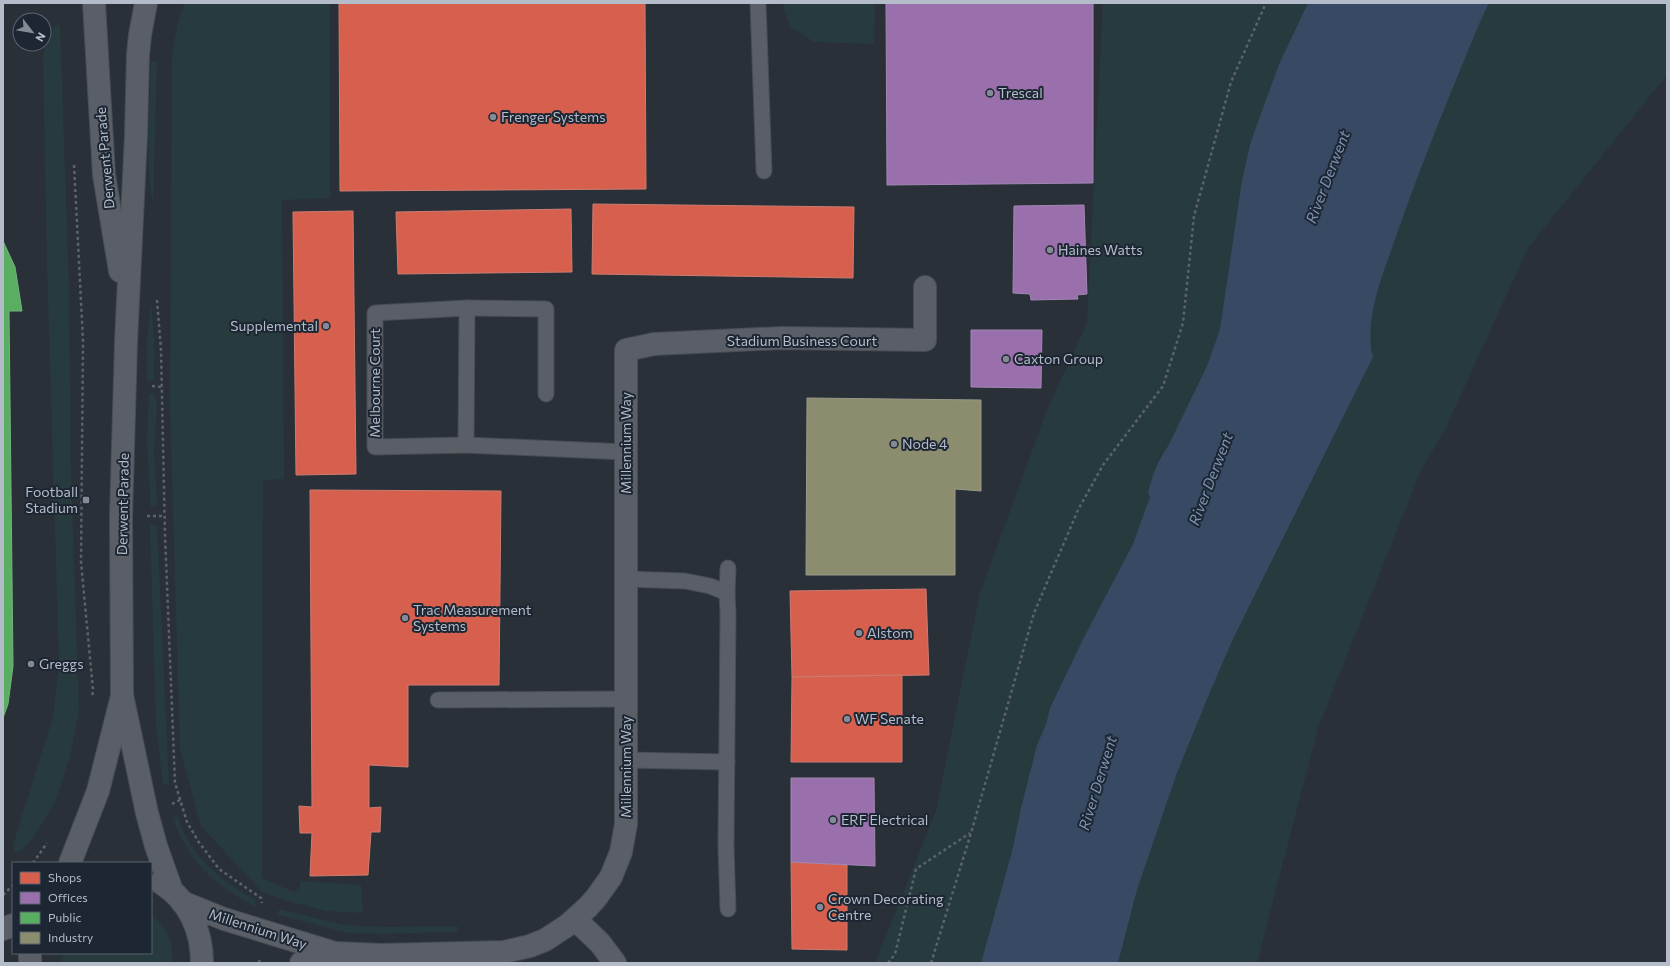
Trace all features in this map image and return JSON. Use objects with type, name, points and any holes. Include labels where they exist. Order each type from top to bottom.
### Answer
[{"type":"street","name":"Derwent Parade","points":[[94,3],[104,175],[127,312]]},
{"type":"street","name":"Derwent Parade","points":[[146,3],[138,54],[136,136],[127,312],[121,517],[122,696],[147,813],[156,846],[177,896]]},
{"type":"street","name":"Stadium Business Court","points":[[626,350],[654,344],[781,338],[925,340],[926,287]]},
{"type":"street","name":"Millennium Way","points":[[177,896],[224,919],[335,953],[382,955],[504,952],[530,946],[557,933],[575,919],[592,902],[605,886],[621,852],[626,824],[626,350]]},
{"type":"street","name":"Derwent Parade","points":[[70,862],[98,791],[122,696]]},
{"type":"street","points":[[152,879],[177,896],[193,918],[202,946],[202,963]]},
{"type":"street","points":[[575,919],[600,943],[615,963]]},
{"type":"street","name":"Millennium Way","points":[[301,963],[335,953]]},
{"type":"lane","points":[[758,3],[764,171]]},
{"type":"lane","points":[[466,445],[467,308],[546,308],[546,394]]},
{"type":"lane","name":"Melbourne Court","points":[[467,308],[376,313],[375,447],[466,445],[626,452]]},
{"type":"lane","points":[[728,568],[726,846],[728,909]]},
{"type":"lane","points":[[626,579],[685,580],[710,586],[727,594]]},
{"type":"lane","points":[[438,700],[626,699]]},
{"type":"lane","points":[[626,760],[727,762]]},
{"type":"path","points":[[931,963],[1034,613],[1078,510],[1103,466],[1163,386],[1183,322],[1194,216],[1231,82],[1266,3]]},
{"type":"path","points":[[74,160],[83,340],[81,562],[93,690],[90,706]]},
{"type":"path","points":[[156,294],[161,350],[165,543],[175,783],[187,822],[198,841],[219,869],[261,898],[263,906]]},
{"type":"path","points":[[888,963],[895,954],[916,869],[970,832]]},
{"type":"path","points":[[3,895],[12,886]]},
{"type":"green space","points":[[185,3],[330,3],[330,198],[282,200],[284,479],[263,480],[262,878],[294,892],[300,887],[300,881],[361,885],[363,913],[326,911],[288,901],[262,892],[201,826],[180,749],[170,406],[172,55],[178,21]]},
{"type":"green space","points":[[782,3],[875,3],[874,44],[814,42],[790,26]]},
{"type":"green space","points":[[1103,3],[1308,3],[1279,64],[1251,141],[1242,180],[1220,329],[1207,366],[1168,446],[1160,456],[1146,510],[1133,544],[1083,639],[1050,708],[1046,724],[1037,745],[1012,851],[981,963],[875,963],[936,811],[980,593],[1047,410],[1087,323]]},
{"type":"green space","points":[[1489,3],[1667,3],[1667,75],[1528,248],[1444,432],[1421,470],[1318,728],[1257,963],[1118,963],[1137,890],[1177,773],[1210,692],[1233,639],[1374,355],[1372,354],[1371,323],[1377,291],[1407,204],[1427,152]]},
{"type":"green space","points":[[60,23],[69,290],[71,473],[79,711],[70,756],[56,800],[37,832],[23,849],[15,853],[13,845],[53,717],[59,663],[47,263],[43,55],[44,52],[52,52],[52,30]]},
{"type":"green space","points":[[157,61],[153,206],[148,152],[151,62]]},
{"type":"green space","points":[[151,303],[154,337],[154,381],[147,380],[147,343]]},
{"type":"green space","points":[[155,393],[157,406],[154,450],[157,505],[151,508],[147,442],[149,394]]},
{"type":"green space","points":[[150,525],[157,525],[169,785],[163,784],[156,724]]},
{"type":"green space","points":[[177,815],[185,835],[198,855],[225,880],[255,899],[256,907],[228,891],[205,872],[195,860],[179,834],[173,818]]},
{"type":"green space","points":[[279,909],[343,925],[386,927],[458,926],[457,932],[380,934],[348,933],[278,915]]},
{"type":"green space","points":[[152,915],[165,929],[173,956],[172,963],[62,963],[62,954],[152,954]]},
{"type":"water","name":"River Derwent","points":[[1308,3],[1489,3],[1427,154],[1377,293],[1371,323],[1372,354],[1374,355],[1233,639],[1210,692],[1177,773],[1137,890],[1118,963],[981,963],[1012,851],[1037,745],[1046,724],[1050,708],[1083,639],[1133,544],[1150,497],[1148,493],[1151,480],[1207,366],[1220,329],[1242,180],[1251,141],[1279,64]]},
{"type":"building: Shops","name":"Frenger Systems","points":[[339,3],[645,3],[646,189],[340,191]]},
{"type":"building: Shops","points":[[593,204],[854,207],[853,278],[592,274]]},
{"type":"building: Shops","points":[[571,209],[572,272],[398,274],[396,212]]},
{"type":"building: Shops","points":[[353,211],[356,474],[296,475],[293,212]]},
{"type":"building: Shops","name":"Trac Measurement Systems","points":[[310,490],[501,491],[499,685],[408,685],[408,767],[369,765],[369,808],[381,807],[380,832],[371,832],[368,875],[310,876],[312,833],[300,833],[299,806],[312,807]]},
{"type":"building: Shops","name":"Alstom","points":[[926,589],[929,675],[792,677],[790,591]]},
{"type":"building: Shops","name":"WF Senate","points":[[902,675],[902,762],[791,762],[792,677]]},
{"type":"building: Shops","name":"Crown Decorating Centre","points":[[791,862],[847,865],[847,950],[792,949]]},
{"type":"building: Offices","name":"Trescal","points":[[886,3],[1093,3],[1093,183],[887,185]]},
{"type":"building: Offices","name":"Haines Watts","points":[[1084,205],[1087,294],[1077,295],[1078,299],[1031,300],[1030,294],[1013,293],[1014,206]]},
{"type":"building: Offices","name":"Caxton Group","points":[[971,330],[1042,330],[1041,388],[971,387]]},
{"type":"building: Offices","name":"ERF Electrical","points":[[791,778],[874,778],[875,866],[791,862]]},
{"type":"building: Public","points":[[3,241],[15,267],[22,311],[9,311],[13,666],[8,704],[3,718]]},
{"type":"building: Industry","name":"Node 4","points":[[807,398],[981,400],[981,491],[955,489],[955,575],[806,575]]},
{"type":"place","name":"Trescal","points":[[990,93]]},
{"type":"place","name":"Frenger Systems","points":[[493,117]]},
{"type":"place","name":"Haines Watts","points":[[1050,250]]},
{"type":"place","name":"Supplemental","points":[[326,326]]},
{"type":"place","name":"Caxton Group","points":[[1006,359]]},
{"type":"place","name":"Node 4","points":[[894,444]]},
{"type":"place","name":"Football Stadium","points":[[86,500]]},
{"type":"place","name":"Trac Measurement Systems","points":[[405,618]]},
{"type":"place","name":"Alstom","points":[[859,633]]},
{"type":"place","name":"Greggs","points":[[31,664]]},
{"type":"place","name":"WF Senate","points":[[847,719]]},
{"type":"place","name":"ERF Electrical","points":[[833,820]]},
{"type":"place","name":"Crown Decorating Centre","points":[[820,907]]}]
